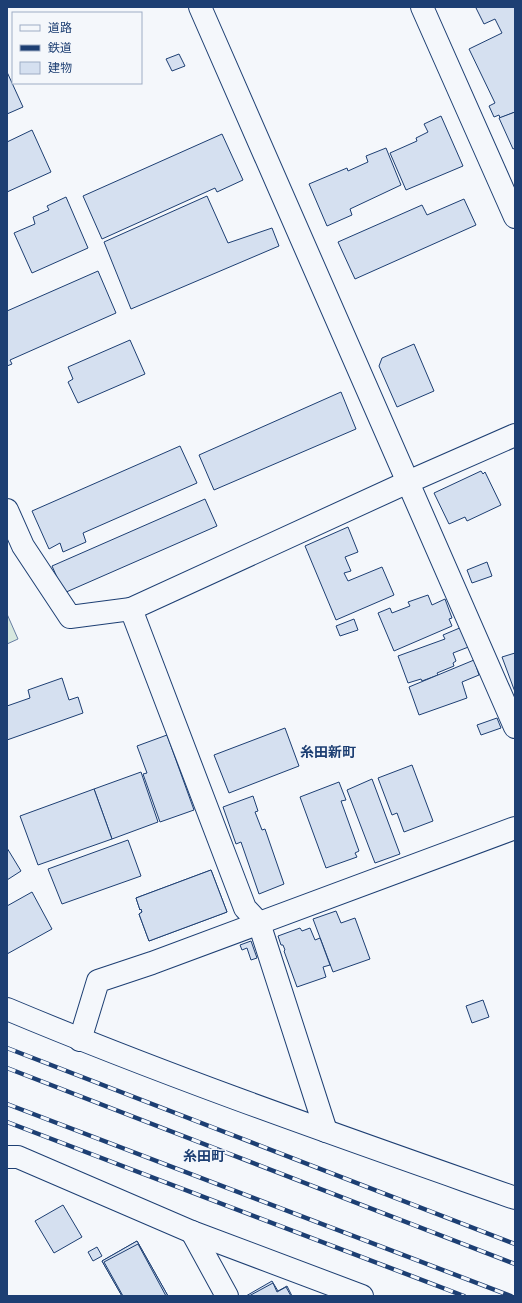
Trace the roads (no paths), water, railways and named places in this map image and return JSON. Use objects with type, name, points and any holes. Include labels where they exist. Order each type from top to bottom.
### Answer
[{"type":"street","points":[[200,7],[515,727]]},
{"type":"street","points":[[422,7],[515,217]]},
{"type":"street","points":[[7,510],[23,546],[70,617],[131,609],[408,482],[515,435]]},
{"type":"street","points":[[131,609],[245,908],[259,923],[326,1131]]},
{"type":"street","points":[[80,1040],[98,981],[515,828]]},
{"type":"street","points":[[7,1009],[80,1040],[326,1131],[515,1198]]},
{"type":"street","points":[[7,1157],[18,1157],[192,1232],[362,1296]]},
{"type":"street","points":[[192,1232],[228,1296]]},
{"type":"railway","points":[[7,1048],[515,1244]]},
{"type":"railway","points":[[7,1068],[515,1264]]},
{"type":"railway","points":[[7,1104],[511,1296]]},
{"type":"railway","points":[[7,1122],[464,1296]]},
{"type":"district","name":"糸田新町","points":[[328,752]]},
{"type":"district","name":"糸田町","points":[[204,1156]]}]
